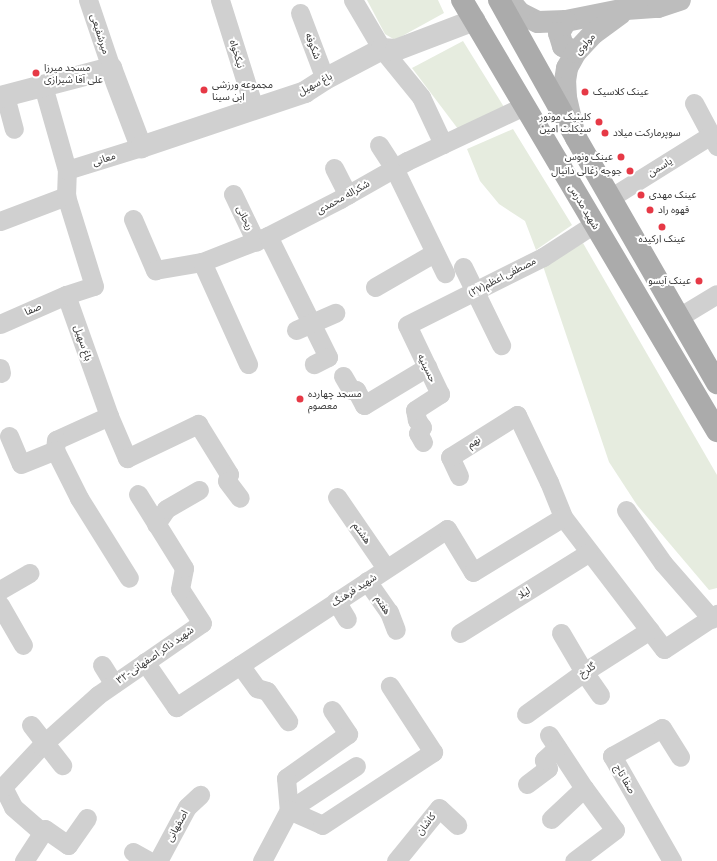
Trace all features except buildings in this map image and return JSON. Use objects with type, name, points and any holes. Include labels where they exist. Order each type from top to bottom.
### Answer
[{"type":"main road","name":"شهید مدرس","points":[[462,0],[712,423],[717,437]]},
{"type":"main road","points":[[499,0],[610,198],[717,383]]},
{"type":"main road","name":"مولوی","points":[[509,0],[520,12],[538,22],[566,21],[656,3],[680,0]]},
{"type":"main road","name":"مولوی","points":[[576,138],[566,98],[565,80],[568,68],[576,52],[594,33],[626,9]]},
{"type":"main road","points":[[566,21],[559,33],[563,46],[576,52]]},
{"type":"street","name":"میرشفیعی","points":[[88,0],[111,68]]},
{"type":"street","name":"نیکخواه","points":[[220,0],[254,108]]},
{"type":"street","points":[[353,0],[382,49],[421,97],[442,144]]},
{"type":"street","name":"شکوفه","points":[[300,13],[325,79]]},
{"type":"street","name":"باغ سهیل","points":[[141,147],[305,92],[325,79],[382,49],[396,50],[474,20]]},
{"type":"street","points":[[14,129],[3,96],[111,68],[141,147]]},
{"type":"street","points":[[43,86],[67,170],[66,196],[94,286],[66,295]]},
{"type":"street","name":"یاسمن","points":[[610,198],[714,140],[694,103]]},
{"type":"street","name":"شکراله محمدی","points":[[133,219],[155,270],[202,262],[262,239],[348,195],[394,168],[524,106]]},
{"type":"street","points":[[379,145],[394,168],[445,273]]},
{"type":"street","name":"معانی","points":[[67,170],[141,147]]},
{"type":"street","points":[[334,168],[348,195]]},
{"type":"street","name":"ریحانی","points":[[233,194],[262,239],[303,326],[328,357],[314,364]]},
{"type":"street","points":[[0,221],[66,196]]},
{"type":"street","name":"مصطفی اعظم(۲۷)","points":[[407,325],[542,257],[594,224]]},
{"type":"street","points":[[375,287],[434,253]]},
{"type":"street","points":[[202,262],[248,364]]},
{"type":"street","points":[[463,267],[501,345]]},
{"type":"street","points":[[679,317],[717,294]]},
{"type":"street","name":"باغ سهیل","points":[[66,295],[109,416],[127,458],[198,424],[229,474],[227,481],[240,498]]},
{"type":"street","name":"صفا","points":[[0,324],[66,295]]},
{"type":"street","points":[[303,326],[335,313]]},
{"type":"street","name":"حسینیه","points":[[407,325],[440,394],[415,410],[417,420],[422,427],[418,433],[423,442]]},
{"type":"street","points":[[343,376],[351,390],[356,390],[364,406],[427,367]]},
{"type":"street","name":"نهم","points":[[459,476],[450,456],[517,415],[549,482],[563,517]]},
{"type":"street","points":[[109,416],[56,440],[55,450],[79,498],[129,578]]},
{"type":"street","points":[[8,436],[21,464],[55,450]]},
{"type":"street","points":[[156,524],[166,509],[199,490]]},
{"type":"street","name":"۳۲-شهید ذاکر اصفهانی","points":[[1,789],[44,743],[98,695],[202,623],[180,589],[184,568],[138,494]]},
{"type":"street","name":"هشتم","points":[[337,497],[386,568]]},
{"type":"street","points":[[563,517],[588,553],[664,649],[714,616],[663,563],[626,510]]},
{"type":"street","name":"شهید فرهنگ","points":[[145,662],[176,707],[447,529],[473,572],[563,517]]},
{"type":"street","name":"لیلا","points":[[460,633],[588,553]]},
{"type":"street","points":[[0,590],[30,573]]},
{"type":"street","name":"هفتم","points":[[367,581],[388,612],[396,630]]},
{"type":"street","points":[[336,601],[347,619]]},
{"type":"street","points":[[0,605],[23,645]]},
{"type":"street","name":"گلرخ","points":[[526,714],[584,672],[650,630]]},
{"type":"street","points":[[561,633],[584,672],[600,695]]},
{"type":"street","points":[[102,665],[114,684]]},
{"type":"street","points":[[240,665],[257,688],[267,691],[288,721]]},
{"type":"street","points":[[290,810],[322,825],[433,752],[390,686]]},
{"type":"street","points":[[290,810],[286,778],[348,734],[332,710]]},
{"type":"street","points":[[31,725],[62,765]]},
{"type":"street","name":"صفا تاج","points":[[672,861],[612,756],[662,728],[680,757]]},
{"type":"street","points":[[527,784],[548,768],[544,760],[553,741],[584,788],[615,830],[581,859]]},
{"type":"street","points":[[262,861],[290,810],[356,766]]},
{"type":"street","points":[[551,819],[584,788]]},
{"type":"street","points":[[1,789],[13,807],[43,832]]},
{"type":"street","name":"اصفهانی","points":[[158,861],[187,807],[200,795]]},
{"type":"street","name":"کاشان","points":[[396,861],[439,808],[458,825]]},
{"type":"street","points":[[24,861],[45,829],[68,845],[87,818]]},
{"type":"shaded area","points":[[367,0],[438,0],[444,13],[395,40],[385,34]]},
{"type":"shaded area","points":[[463,41],[504,107],[458,129],[412,68]]},
{"type":"shaded area","points":[[513,129],[572,225],[536,250],[525,221],[499,204],[480,181],[467,149]]},
{"type":"shaded area","points":[[583,243],[717,475],[717,588],[709,590],[637,505],[609,462],[543,266]]},
{"type":"place","name":"مسجد میرزا علی آقا شیرازی","points":[[36,73]]},
{"type":"place","name":"مجموعه ورزشی ابن سینا","points":[[204,90]]},
{"type":"place","name":"عینک کلاسیک","points":[[585,92]]},
{"type":"place","name":"کلینیک موتور سیکلت امین","points":[[599,122]]},
{"type":"place","name":"سوپرمارکت میلاد","points":[[605,133]]},
{"type":"place","name":"عینک ونوس","points":[[621,157]]},
{"type":"place","name":"جوجه زغالی دانیال","points":[[630,171]]},
{"type":"place","name":"عینک مهدی","points":[[641,195]]},
{"type":"place","name":"قهوه راد","points":[[650,210]]},
{"type":"place","name":"عینک ارکیده","points":[[662,227]]},
{"type":"place","name":"عینک آیسو","points":[[699,281]]},
{"type":"place","name":"مسجد چهارده معصوم","points":[[300,399]]}]
